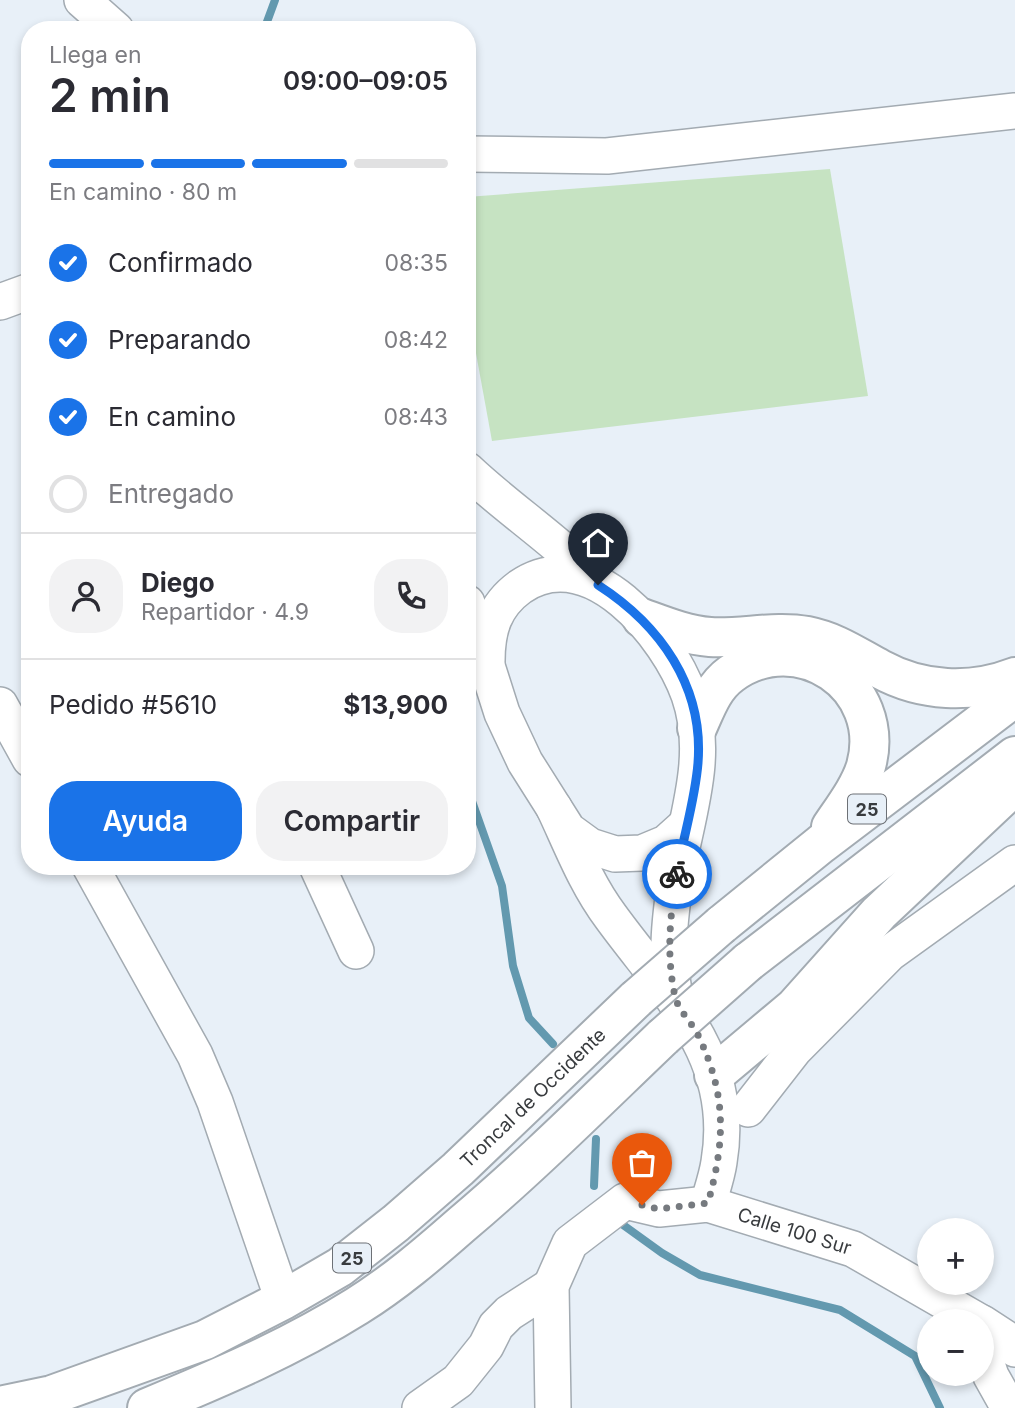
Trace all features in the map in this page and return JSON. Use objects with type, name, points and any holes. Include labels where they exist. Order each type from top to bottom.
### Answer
[{"type":"highway","points":[[642,618],[710,637],[778,634],[830,642],[907,681],[937,688],[969,689],[997,684],[1015,677]]},
{"type":"highway","points":[[697,728],[714,691],[729,674],[751,662],[775,656],[799,657],[825,666],[846,682],[858,699],[866,719],[870,743],[868,756],[866,768],[821,844]]},
{"type":"highway","name":"Troncal de Occidente","points":[[0,1406],[52,1395],[205,1340],[284,1300],[340,1267],[397,1223],[458,1169],[636,999],[721,925],[821,844],[1015,697]]},
{"type":"highway","name":"25","points":[[147,1408],[227,1375],[302,1339],[359,1305],[421,1260],[485,1205],[663,1037],[748,962],[1015,756]]},
{"type":"highway","points":[[714,1075],[795,1007],[879,913],[1015,785]]},
{"type":"street","points":[[82,0],[106,21]]},
{"type":"street","points":[[476,154],[607,156],[1015,111]]},
{"type":"street","points":[[0,302],[21,294]]},
{"type":"street","points":[[476,478],[582,567],[598,585]]},
{"type":"street","points":[[487,661],[487,637],[495,614],[509,595],[529,581],[552,575],[576,576],[598,585],[621,600],[642,618],[662,642],[678,668],[690,697],[697,728],[698,760],[675,886],[669,948],[675,999]]},
{"type":"street","points":[[476,629],[502,713],[519,750],[568,830],[590,846],[615,854],[642,853],[666,843],[686,825]]},
{"type":"street","points":[[0,705],[21,742]]},
{"type":"street","points":[[554,808],[581,867],[609,914],[675,999],[698,1035],[714,1075],[721,1117],[719,1161],[708,1203]]},
{"type":"street","points":[[748,1109],[794,1050],[890,953],[1015,863]]},
{"type":"street","points":[[95,875],[195,1055],[215,1102],[284,1300]]},
{"type":"street","points":[[321,875],[356,951]]},
{"type":"street","name":"Calle 100 Sur","points":[[551,1286],[570,1243],[625,1201],[659,1209],[708,1203],[853,1249],[953,1309]]},
{"type":"street","points":[[420,1408],[458,1381],[486,1346],[496,1326],[509,1313],[551,1286]]},
{"type":"street","points":[[551,1286],[553,1408]]},
{"type":"street","points":[[994,1381],[1009,1408]]},
{"type":"green space","points":[[830,169],[868,396],[492,441],[476,353],[476,196]]},
{"type":"waterway","points":[[267,21],[275,0]]},
{"type":"waterway","points":[[476,812],[502,886],[513,966],[529,1018],[553,1044]]},
{"type":"waterway","points":[[594,1186],[596,1139]]},
{"type":"waterway","points":[[619,1222],[662,1253],[700,1275],[840,1310],[915,1356],[940,1408]]},
{"type":"way so far","points":[[642,1205],[659,1209],[708,1203],[719,1161],[721,1117],[714,1075],[698,1035],[675,999],[669,948],[677,874]]},
{"type":"route","points":[[598,585],[642,618],[662,642],[678,668],[690,697],[697,728],[698,760],[695,793],[677,874]]}]
